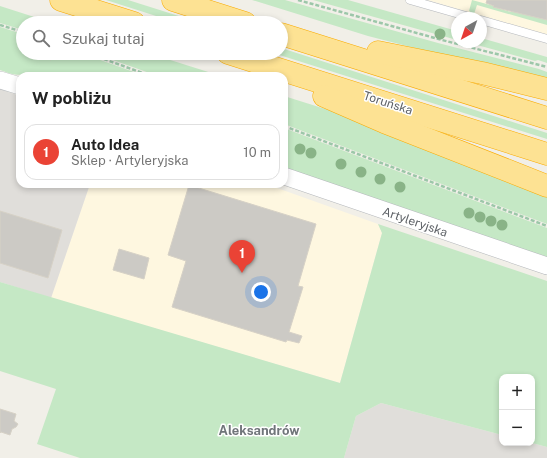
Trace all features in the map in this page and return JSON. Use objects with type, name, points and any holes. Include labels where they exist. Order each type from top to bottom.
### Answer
[{"type":"highway","points":[[61,0],[112,16]]},
{"type":"highway","points":[[173,0],[224,16]]},
{"type":"highway","points":[[288,34],[482,73],[547,89]]},
{"type":"highway","points":[[288,35],[547,118]]},
{"type":"highway","points":[[239,60],[267,72]]},
{"type":"highway","name":"Toruńska","points":[[250,60],[547,154]]},
{"type":"highway","points":[[288,81],[377,119],[547,186]]},
{"type":"street","points":[[0,80],[16,85]]},
{"type":"street","name":"Artyleryjska","points":[[288,177],[547,266]]},
{"type":"lane","points":[[410,0],[452,12]]},
{"type":"lane","points":[[487,22],[547,40]]},
{"type":"path","points":[[298,0],[442,40],[547,67]]},
{"type":"path","points":[[0,25],[16,30]]},
{"type":"path","points":[[106,60],[140,72]]},
{"type":"path","points":[[288,128],[547,226]]},
{"type":"shaded area","points":[[428,0],[547,0],[547,35],[487,17],[487,12],[469,12]]},
{"type":"shaded area","points":[[0,89],[16,95],[16,188],[89,188],[51,298],[0,282]]},
{"type":"shaded area","points":[[89,188],[277,188],[378,224],[382,233],[340,383],[51,298]]},
{"type":"shaded area","points":[[381,403],[499,434],[499,446],[535,446],[535,444],[547,447],[547,458],[344,458],[356,416]]},
{"type":"green space","points":[[106,0],[128,0],[179,16],[156,16]]},
{"type":"green space","points":[[252,0],[285,0],[451,46],[451,48],[457,48],[539,69],[547,72],[547,82],[368,36]]},
{"type":"green space","points":[[313,0],[348,0],[451,29],[451,38]]},
{"type":"green space","points":[[472,0],[511,12],[547,20],[547,25],[477,5],[475,12],[469,11]]},
{"type":"green space","points":[[0,6],[31,16],[16,16],[16,28],[0,23]]},
{"type":"green space","points":[[0,27],[16,32],[16,60],[100,60],[134,72],[16,72],[16,75],[0,70]]},
{"type":"green space","points":[[487,40],[547,57],[547,63],[538,60],[535,61],[487,48]]},
{"type":"green space","points":[[288,50],[547,133],[547,139],[288,58]]},
{"type":"green space","points":[[113,60],[170,60],[208,72],[147,72]]},
{"type":"green space","points":[[288,97],[338,113],[547,195],[547,224],[288,126]]},
{"type":"green space","points":[[288,130],[547,228],[547,260],[288,170]]},
{"type":"green space","points":[[378,224],[547,281],[547,447],[535,444],[535,374],[499,374],[499,434],[381,403],[356,416],[344,458],[80,458],[37,444],[56,389],[0,371],[0,282],[340,383],[382,233]]},
{"type":"building","points":[[487,0],[547,0],[547,20],[493,7],[494,6],[486,3]]},
{"type":"building","points":[[188,188],[199,188],[316,224],[298,286],[303,287],[289,332],[302,336],[299,343],[287,340],[286,342],[172,307],[186,261],[168,255]]},
{"type":"building","points":[[0,211],[62,230],[48,278],[0,263]]},
{"type":"building","points":[[119,249],[149,258],[144,279],[113,270]]},
{"type":"building","points":[[0,409],[16,414],[14,421],[18,424],[12,429],[10,435],[0,433]]},
{"type":"place","name":"Auto Idea","points":[[242,273]]},
{"type":"district","name":"Aleksandrów","points":[[259,430]]}]
